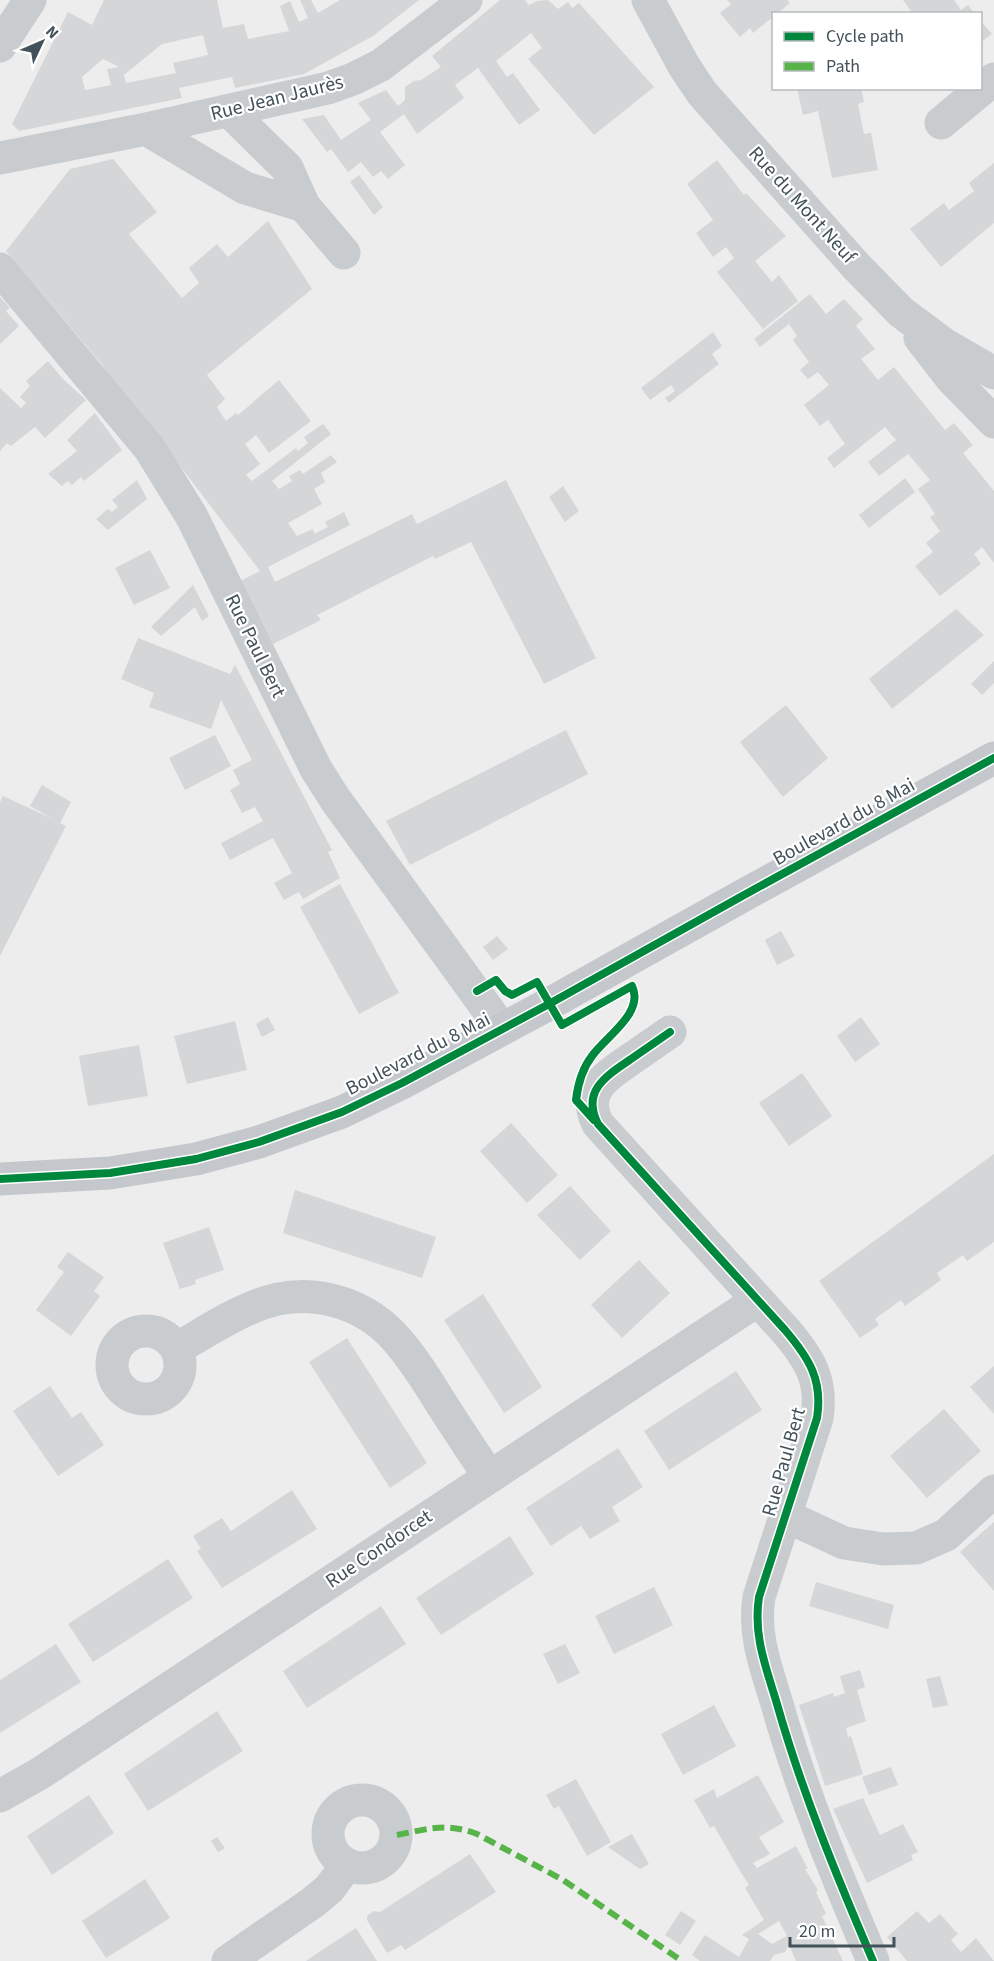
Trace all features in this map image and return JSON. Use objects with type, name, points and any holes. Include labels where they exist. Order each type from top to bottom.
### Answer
[{"type":"main road","name":"Boulevard du 8 Mai","points":[[4,1178],[78,1176],[196,1159],[259,1142],[342,1112],[402,1083],[502,1029],[994,758]]},
{"type":"street","points":[[0,46],[30,0]]},
{"type":"street","name":"Rue Jean Jaurès","points":[[0,158],[146,129],[328,88],[381,65],[465,0]]},
{"type":"street","name":"Rue du Mont Neuf","points":[[648,0],[684,66],[702,93],[856,266],[901,312],[944,344],[994,373]]},
{"type":"street","points":[[982,89],[994,79]]},
{"type":"street","points":[[941,123],[981,90]]},
{"type":"street","points":[[229,111],[287,168],[304,206],[344,253]]},
{"type":"street","points":[[146,129],[245,188],[304,206]]},
{"type":"street","name":"Rue Paul Bert","points":[[0,269],[156,457],[192,517],[321,777],[502,1029]]},
{"type":"street","points":[[901,312],[933,357],[994,422]]},
{"type":"street","name":"Rue Paul Bert","points":[[669,1032],[609,1074],[593,1095],[591,1105],[593,1116],[758,1299],[796,1344],[813,1369],[818,1391],[817,1418],[759,1597],[756,1616],[758,1635],[784,1731],[808,1801],[873,1961]]},
{"type":"street","points":[[176,1348],[238,1315],[278,1299],[313,1297],[332,1299],[351,1306],[386,1328],[401,1344],[489,1476]]},
{"type":"street","name":"Rue Condorcet","points":[[0,1796],[39,1774],[758,1299]]},
{"type":"street","points":[[786,1516],[844,1543],[883,1549],[916,1548],[946,1534],[994,1491]]},
{"type":"street","points":[[228,1961],[312,1903],[329,1889],[347,1864]]},
{"type":"building","points":[[104,0],[217,0],[223,28],[244,24],[248,39],[289,31],[280,6],[290,1],[299,22],[308,18],[300,0],[311,0],[318,13],[340,0],[419,0],[373,36],[304,74],[235,88],[232,77],[179,88],[182,98],[19,131],[12,124],[68,12],[92,25]],"holes":[[[203,35],[208,55],[173,63],[176,73],[126,83],[124,75],[162,44]],[[103,59],[119,67],[107,69],[111,85],[85,90],[82,77]]]},
{"type":"building","points":[[500,0],[525,0],[529,5],[537,1],[548,0],[558,9],[568,2],[572,8],[579,3],[654,87],[594,135],[528,59],[542,48],[531,33],[496,61],[507,77],[513,73],[540,110],[519,125],[478,68],[455,85],[464,98],[417,134],[404,114],[380,132],[405,165],[388,179],[381,171],[373,177],[361,162],[348,172],[331,149],[327,152],[302,119],[324,115],[341,140],[371,120],[358,103],[386,90],[398,106],[405,100],[405,87],[441,67],[432,56]]},
{"type":"building","points":[[727,0],[787,0],[790,3],[779,12],[772,12],[772,18],[753,33],[750,28],[740,37],[720,13],[731,4]]},
{"type":"building","points":[[903,0],[954,0],[961,10],[968,5],[973,12],[912,12]]},
{"type":"building","points":[[982,22],[992,34],[982,42]]},
{"type":"building","points":[[797,90],[861,90],[864,102],[858,104],[864,134],[871,133],[878,170],[832,178],[818,111],[803,115]]},
{"type":"building","points":[[113,159],[157,212],[129,234],[182,298],[199,283],[189,268],[217,244],[228,257],[268,221],[312,289],[207,375],[225,399],[217,407],[226,421],[236,413],[238,415],[279,380],[311,421],[269,453],[256,435],[245,444],[260,464],[246,475],[252,481],[296,448],[298,451],[308,443],[304,437],[323,424],[331,434],[272,481],[279,489],[292,481],[289,476],[300,470],[303,474],[331,455],[337,462],[321,473],[325,482],[314,489],[322,504],[288,523],[297,536],[313,529],[314,534],[328,527],[325,522],[344,512],[350,525],[268,567],[275,582],[412,514],[417,524],[506,480],[596,658],[544,684],[471,542],[435,559],[433,556],[317,615],[321,620],[273,644],[240,581],[260,571],[171,454],[101,369],[104,367],[6,251],[70,169]]},
{"type":"building","points":[[717,160],[744,195],[746,193],[786,236],[755,261],[772,282],[779,275],[798,301],[763,329],[717,272],[734,258],[726,247],[713,257],[696,233],[713,220],[687,184]]},
{"type":"building","points":[[994,163],[994,223],[941,267],[910,229],[944,203],[949,210],[974,191],[969,183]]},
{"type":"building","points":[[359,175],[383,207],[374,215],[350,182]]},
{"type":"building","points":[[810,294],[826,314],[844,299],[863,319],[856,326],[875,349],[861,359],[878,380],[894,367],[945,430],[954,423],[973,445],[963,453],[994,491],[994,563],[982,547],[974,554],[981,564],[940,596],[915,566],[933,552],[926,543],[940,531],[930,517],[935,514],[918,489],[930,480],[908,454],[879,476],[868,462],[896,440],[885,427],[834,468],[827,458],[845,444],[828,420],[820,426],[804,405],[829,385],[818,372],[808,379],[800,370],[809,362],[793,340],[797,336],[789,324],[760,347],[754,339]]},
{"type":"building","points":[[0,297],[10,308],[6,311],[19,326],[0,344]]},
{"type":"building","points":[[713,332],[722,346],[712,354],[719,364],[669,403],[665,398],[675,391],[671,385],[650,400],[641,388]]},
{"type":"building","points":[[48,361],[63,379],[86,400],[45,438],[35,427],[11,446],[7,443],[0,451],[0,388],[21,408],[26,403],[20,397],[30,386],[26,381]]},
{"type":"building","points":[[95,413],[122,450],[84,481],[81,477],[72,485],[68,481],[62,486],[48,474],[77,451],[67,440]]},
{"type":"building","points":[[905,478],[915,492],[869,528],[859,515]]},
{"type":"building","points":[[137,480],[147,499],[108,530],[96,519],[108,509],[112,512],[118,507],[112,500]]},
{"type":"building","points":[[563,486],[579,511],[565,522],[549,497]]},
{"type":"building","points":[[150,550],[170,588],[134,605],[115,568]]},
{"type":"building","points":[[193,585],[209,616],[202,621],[195,607],[161,636],[151,627]]},
{"type":"building","points":[[956,609],[984,635],[892,709],[869,679]]},
{"type":"building","points":[[138,638],[230,674],[235,665],[332,850],[328,852],[340,878],[303,899],[299,892],[284,900],[274,883],[292,873],[273,838],[230,860],[221,843],[263,821],[255,807],[242,813],[230,790],[240,784],[233,770],[252,760],[221,700],[211,729],[149,707],[154,693],[121,679]]},
{"type":"building","points":[[994,661],[994,683],[982,695],[971,684]]},
{"type":"building","points":[[786,705],[828,758],[783,797],[740,742]]},
{"type":"building","points":[[566,730],[588,774],[410,865],[386,821]]},
{"type":"building","points":[[215,735],[231,766],[185,790],[169,758]]},
{"type":"building","points":[[42,785],[71,802],[60,823],[66,826],[0,956],[0,802],[3,796],[53,819],[30,806]]},
{"type":"building","points":[[340,884],[399,993],[359,1014],[300,907]]},
{"type":"building","points":[[781,931],[795,956],[777,965],[765,940]]},
{"type":"building","points":[[497,936],[508,949],[493,960],[483,947]]},
{"type":"building","points":[[268,1017],[275,1030],[262,1037],[256,1024]]},
{"type":"building","points":[[861,1017],[880,1044],[855,1062],[837,1036]]},
{"type":"building","points":[[235,1021],[247,1070],[187,1084],[174,1036]]},
{"type":"building","points":[[139,1045],[148,1096],[88,1106],[79,1056]]},
{"type":"building","points":[[802,1073],[832,1116],[789,1146],[759,1103]]},
{"type":"building","points":[[511,1123],[558,1175],[527,1203],[480,1151]]},
{"type":"building","points":[[994,1154],[994,1242],[967,1261],[963,1255],[937,1273],[941,1280],[905,1306],[901,1300],[875,1319],[879,1325],[860,1338],[819,1281]]},
{"type":"building","points":[[570,1186],[611,1231],[580,1260],[537,1215]]},
{"type":"building","points":[[295,1190],[436,1237],[422,1278],[283,1233]]},
{"type":"building","points":[[209,1227],[224,1270],[195,1280],[196,1284],[180,1289],[163,1243]]},
{"type":"building","points":[[68,1252],[104,1277],[94,1291],[100,1296],[71,1336],[36,1310],[64,1272],[57,1267]]},
{"type":"building","points":[[639,1260],[670,1293],[622,1338],[591,1305]]},
{"type":"building","points":[[483,1294],[542,1387],[504,1413],[444,1320]]},
{"type":"building","points":[[347,1338],[427,1463],[390,1488],[309,1362]]},
{"type":"building","points":[[994,1366],[994,1414],[970,1387]]},
{"type":"building","points":[[736,1371],[762,1410],[669,1470],[644,1431]]},
{"type":"building","points":[[50,1386],[72,1418],[81,1412],[104,1445],[58,1476],[13,1411]]},
{"type":"building","points":[[944,1409],[981,1451],[927,1498],[890,1456]]},
{"type":"building","points":[[618,1448],[643,1487],[612,1507],[620,1521],[590,1539],[581,1526],[551,1546],[526,1508]]},
{"type":"building","points":[[292,1490],[317,1529],[222,1588],[197,1551],[201,1549],[193,1536],[222,1518],[231,1531]]},
{"type":"building","points":[[994,1522],[994,1591],[960,1552]]},
{"type":"building","points":[[510,1536],[534,1574],[441,1635],[416,1598]]},
{"type":"building","points":[[168,1559],[193,1598],[93,1662],[68,1624]]},
{"type":"building","points":[[816,1582],[894,1605],[888,1629],[809,1606]]},
{"type":"building","points":[[654,1587],[673,1625],[614,1654],[595,1616]]},
{"type":"building","points":[[381,1606],[406,1644],[307,1708],[283,1671]]},
{"type":"building","points":[[56,1644],[81,1682],[0,1733],[0,1680]]},
{"type":"building","points":[[565,1644],[580,1673],[558,1684],[543,1654]]},
{"type":"building","points":[[860,1670],[865,1687],[857,1690],[866,1721],[846,1728],[848,1737],[851,1736],[863,1774],[825,1786],[799,1705],[833,1693],[834,1697],[845,1693],[840,1676]]},
{"type":"building","points":[[940,1676],[948,1705],[933,1708],[926,1679]]},
{"type":"building","points":[[714,1705],[736,1746],[683,1775],[661,1734]]},
{"type":"building","points":[[217,1711],[243,1751],[148,1811],[124,1774]]},
{"type":"building","points":[[891,1767],[898,1785],[869,1795],[862,1777]]},
{"type":"building","points":[[758,1775],[784,1822],[759,1837],[770,1854],[753,1863],[757,1868],[796,1846],[808,1869],[805,1869],[818,1890],[816,1892],[826,1914],[822,1916],[843,1961],[796,1961],[789,1945],[785,1952],[774,1955],[770,1961],[700,1961],[692,1955],[705,1935],[739,1957],[749,1939],[742,1935],[764,1920],[745,1888],[749,1885],[714,1826],[710,1828],[694,1800],[714,1789],[717,1798]],"holes":[[[779,1921],[787,1936],[772,1944],[758,1934]]]},
{"type":"building","points":[[576,1779],[611,1842],[587,1856],[559,1806],[554,1809],[546,1795]]},
{"type":"building","points":[[89,1795],[114,1833],[52,1875],[27,1836]]},
{"type":"building","points":[[863,1798],[880,1835],[903,1824],[918,1852],[911,1855],[913,1860],[867,1883],[833,1809]]},
{"type":"building","points":[[632,1834],[649,1864],[640,1869],[608,1847]]},
{"type":"building","points":[[217,1837],[225,1848],[218,1852],[211,1841]]},
{"type":"building","points":[[470,1854],[496,1892],[405,1950],[401,1945],[387,1953],[367,1920],[367,1916],[374,1911],[380,1912]]},
{"type":"building","points":[[145,1879],[170,1918],[106,1958],[82,1921]]},
{"type":"building","points":[[681,1911],[696,1921],[680,1945],[665,1935]]},
{"type":"building","points":[[917,1911],[929,1923],[940,1914],[958,1934],[951,1940],[961,1952],[976,1938],[994,1961],[907,1961],[887,1937]]},
{"type":"building","points":[[356,1928],[377,1961],[306,1961],[325,1948]]},
{"type":"marked path","points":[[397,1835],[446,1827],[477,1834],[563,1880],[682,1961]]},
{"type":"cycle path","points":[[0,1179],[110,1173],[196,1159],[259,1142],[342,1112],[402,1083],[549,1004],[994,758]]},
{"type":"cycle path","points":[[477,991],[496,980],[505,991],[512,995],[537,982],[562,1025],[632,986],[635,996],[633,1006],[622,1024],[592,1056],[579,1082],[576,1100],[594,1120]]},
{"type":"cycle path","points":[[670,1032],[605,1078],[594,1093],[592,1102],[594,1112],[598,1124],[794,1340],[807,1360],[816,1381],[817,1418],[759,1597],[759,1638],[797,1769],[833,1866],[873,1961]]}]
